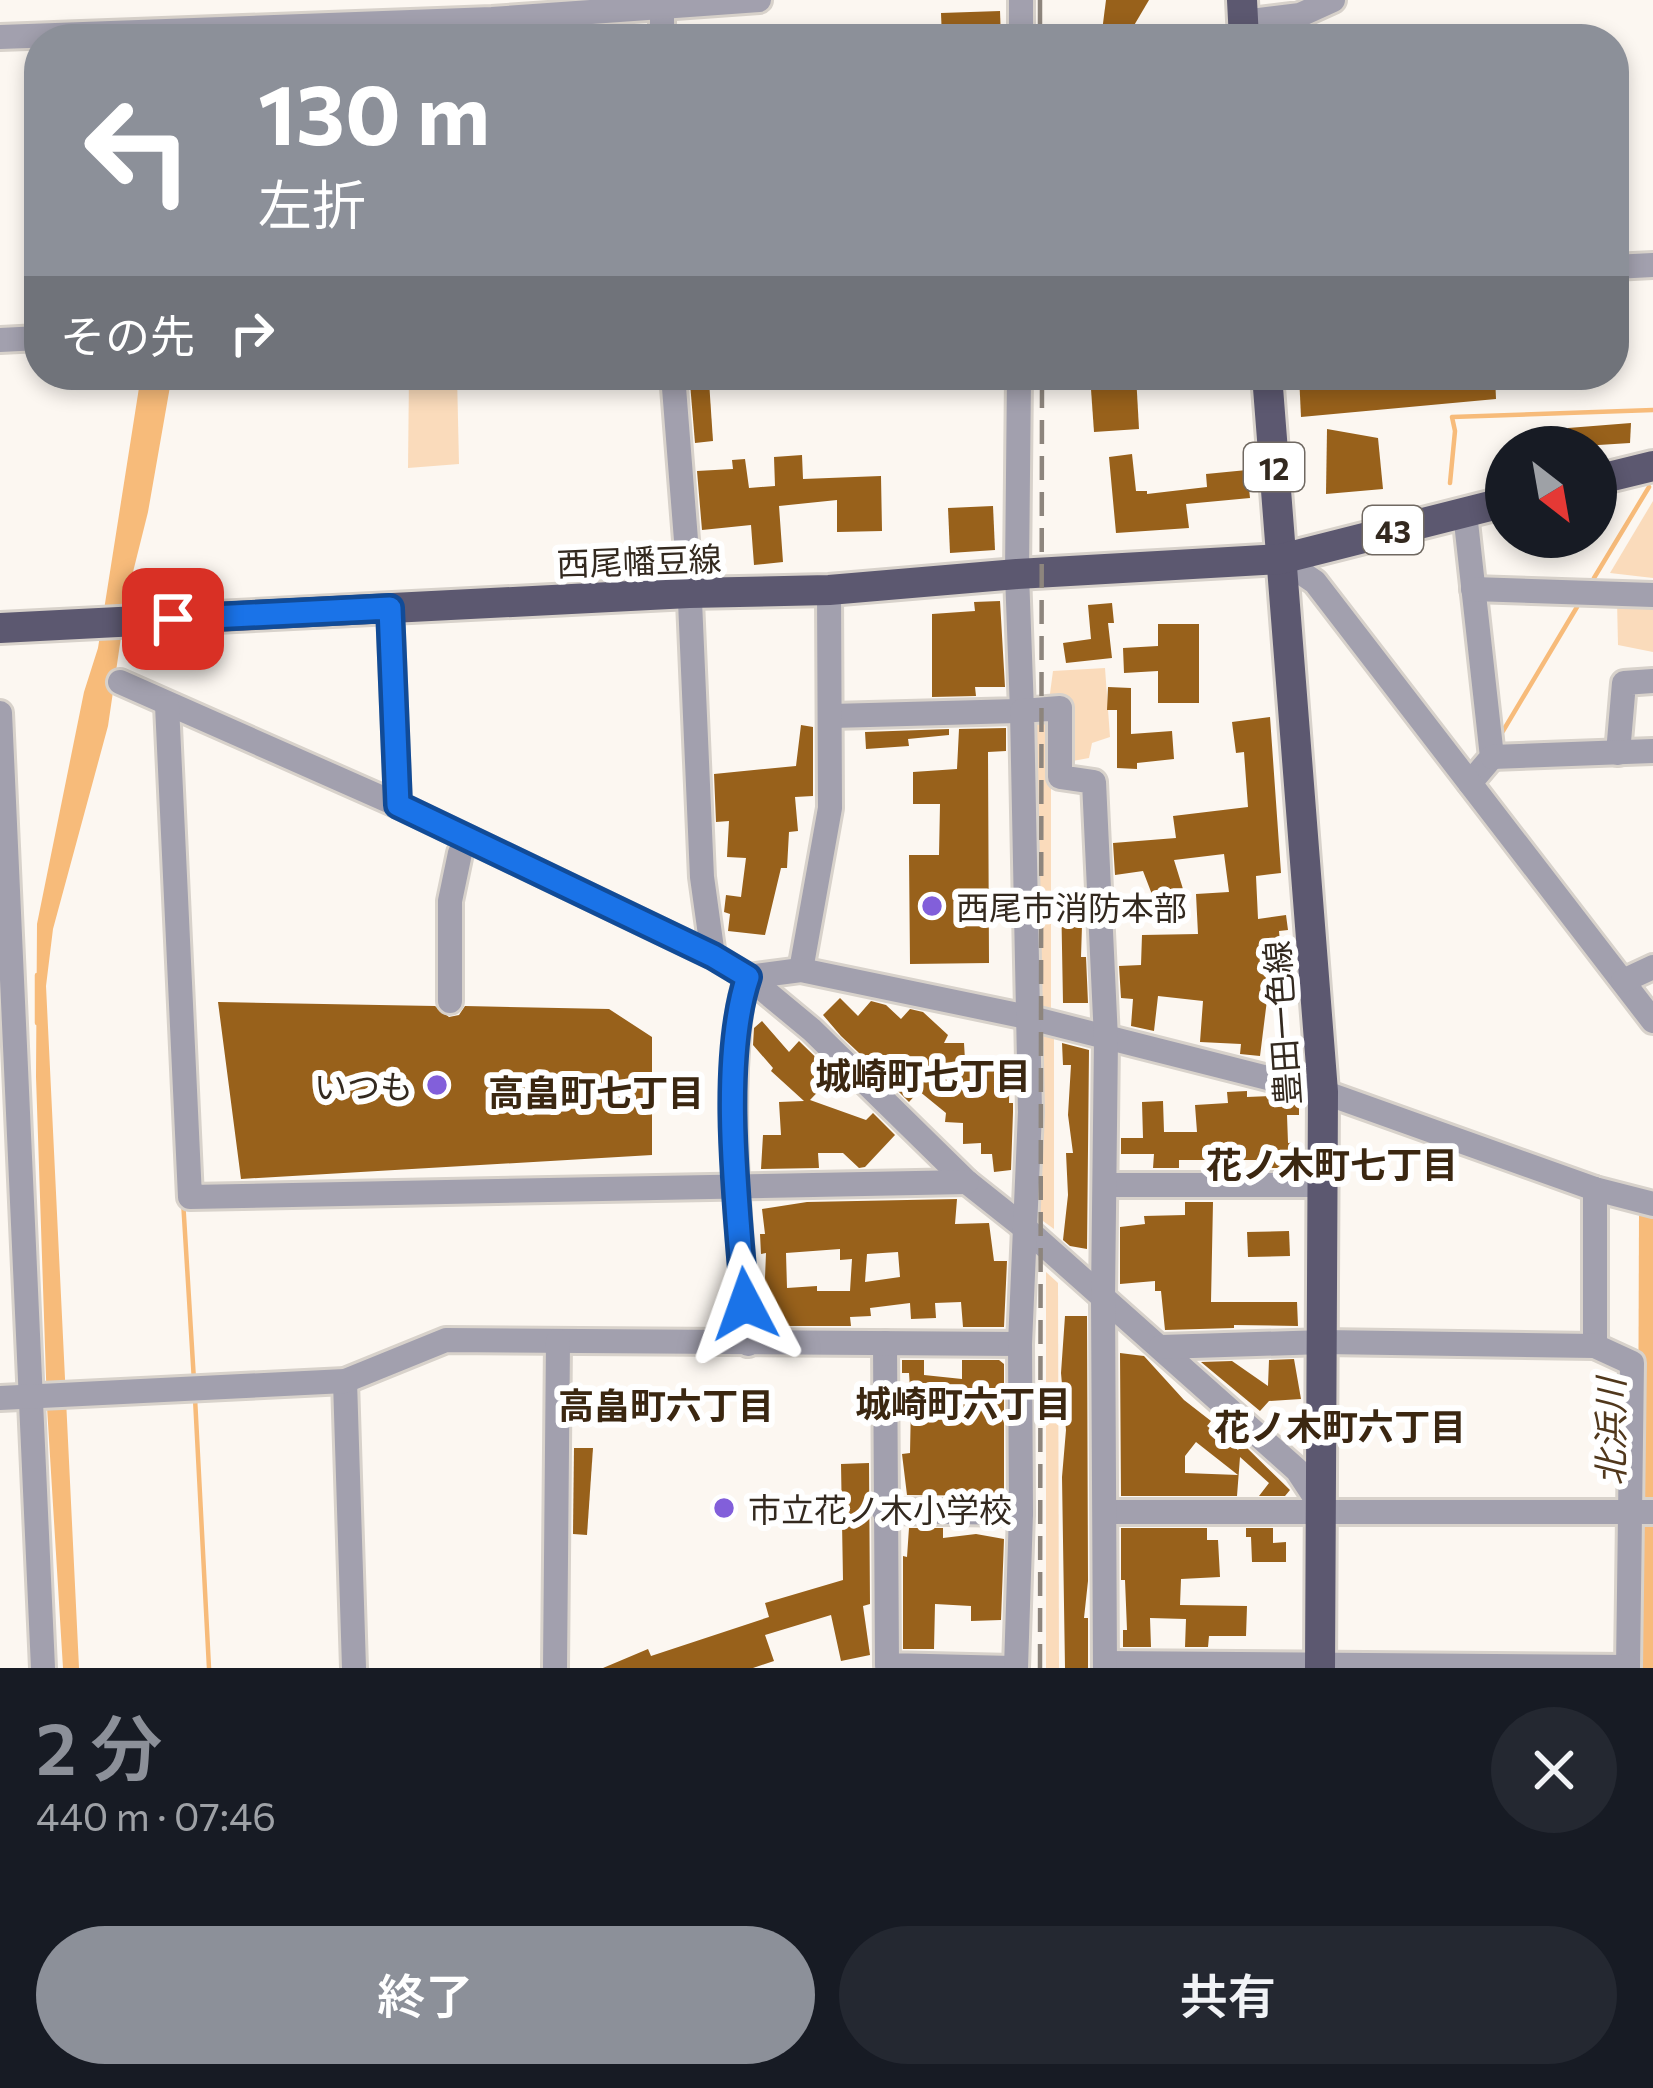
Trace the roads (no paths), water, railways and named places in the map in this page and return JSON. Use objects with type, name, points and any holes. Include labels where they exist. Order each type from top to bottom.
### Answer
[{"type":"main road","name":"豊田一色線","points":[[1268,390],[1324,1092],[1320,1668]]},
{"type":"main road","points":[[1617,475],[1653,466]]},
{"type":"main road","name":"43","points":[[1281,559],[1485,508]]},
{"type":"main road","name":"西尾幡豆線","points":[[0,628],[829,590],[1281,559]]},
{"type":"street","points":[[1243,20],[1300,15],[1333,0]]},
{"type":"street","points":[[273,24],[750,1]]},
{"type":"street","points":[[674,390],[698,815],[713,956]]},
{"type":"street","points":[[885,1343],[887,1665],[1014,1668],[1030,1112],[1017,574],[1019,390]]},
{"type":"street","points":[[1465,513],[1492,757],[1470,783]]},
{"type":"street","points":[[1281,559],[1316,582],[1653,1021]]},
{"type":"street","points":[[1473,589],[1653,595]]},
{"type":"street","points":[[801,970],[830,808],[829,590]]},
{"type":"street","points":[[390,608],[398,805]]},
{"type":"street","points":[[1618,753],[1624,683],[1653,681]]},
{"type":"street","points":[[120,682],[398,805],[748,977],[812,1030],[967,1182],[1297,1470],[1323,1510]]},
{"type":"street","points":[[167,705],[190,1197],[967,1182]]},
{"type":"street","points":[[832,716],[1060,708],[1060,778],[1094,782],[1106,1039],[1105,1666],[1628,1667],[1641,1510],[1632,1363],[1594,1346],[1324,1342],[1161,1347]]},
{"type":"street","points":[[0,713],[8,1099],[30,1397],[43,1668]]},
{"type":"street","points":[[1492,757],[1653,751]]},
{"type":"street","points":[[450,1001],[450,902],[460,853]]},
{"type":"street","points":[[1623,981],[1653,967]]},
{"type":"street","points":[[748,977],[801,970],[1027,1017],[1324,1092],[1595,1189],[1645,1202]]},
{"type":"street","points":[[748,977],[739,1004],[736,1185],[748,1345]]},
{"type":"street","points":[[1107,1185],[1324,1185]]},
{"type":"street","points":[[1594,1346],[1595,1189]]},
{"type":"street","points":[[0,1399],[345,1381],[446,1340],[1020,1344]]},
{"type":"street","points":[[555,1668],[558,1341]]},
{"type":"street","points":[[345,1381],[354,1668]]},
{"type":"street","points":[[884,1510],[1022,1514]]},
{"type":"street","points":[[1105,1512],[1641,1510]]},
{"type":"waterway","points":[[1450,483],[1452,417],[1653,410]]},
{"type":"waterway","points":[[1594,578],[1649,487]]},
{"type":"waterway","points":[[1503,731],[1577,607]]},
{"type":"waterway","points":[[37,975],[37,1023]]},
{"type":"waterway","points":[[183,1200],[194,1381]]},
{"type":"waterway","points":[[195,1398],[209,1668]]},
{"type":"railway","points":[[1040,0],[1040,24]]},
{"type":"railway","points":[[1040,1668],[1042,390]]},
{"type":"place","name":"西尾市消防本部","points":[[932,906]]},
{"type":"place","name":"いつも","points":[[437,1085]]},
{"type":"place","name":"市立花ノ木小学校","points":[[724,1508]]},
{"type":"district","name":"城崎町七丁目","points":[[923,1074]]},
{"type":"district","name":"高畠町七丁目","points":[[596,1091]]},
{"type":"district","name":"花ノ木町七丁目","points":[[1332,1163]]},
{"type":"district","name":"城崎町六丁目","points":[[963,1402]]},
{"type":"district","name":"高畠町六丁目","points":[[666,1404]]},
{"type":"district","name":"花ノ木町六丁目","points":[[1340,1425]]},
{"type":"water label","name":"北浜川","points":[[1609,1432]]}]
